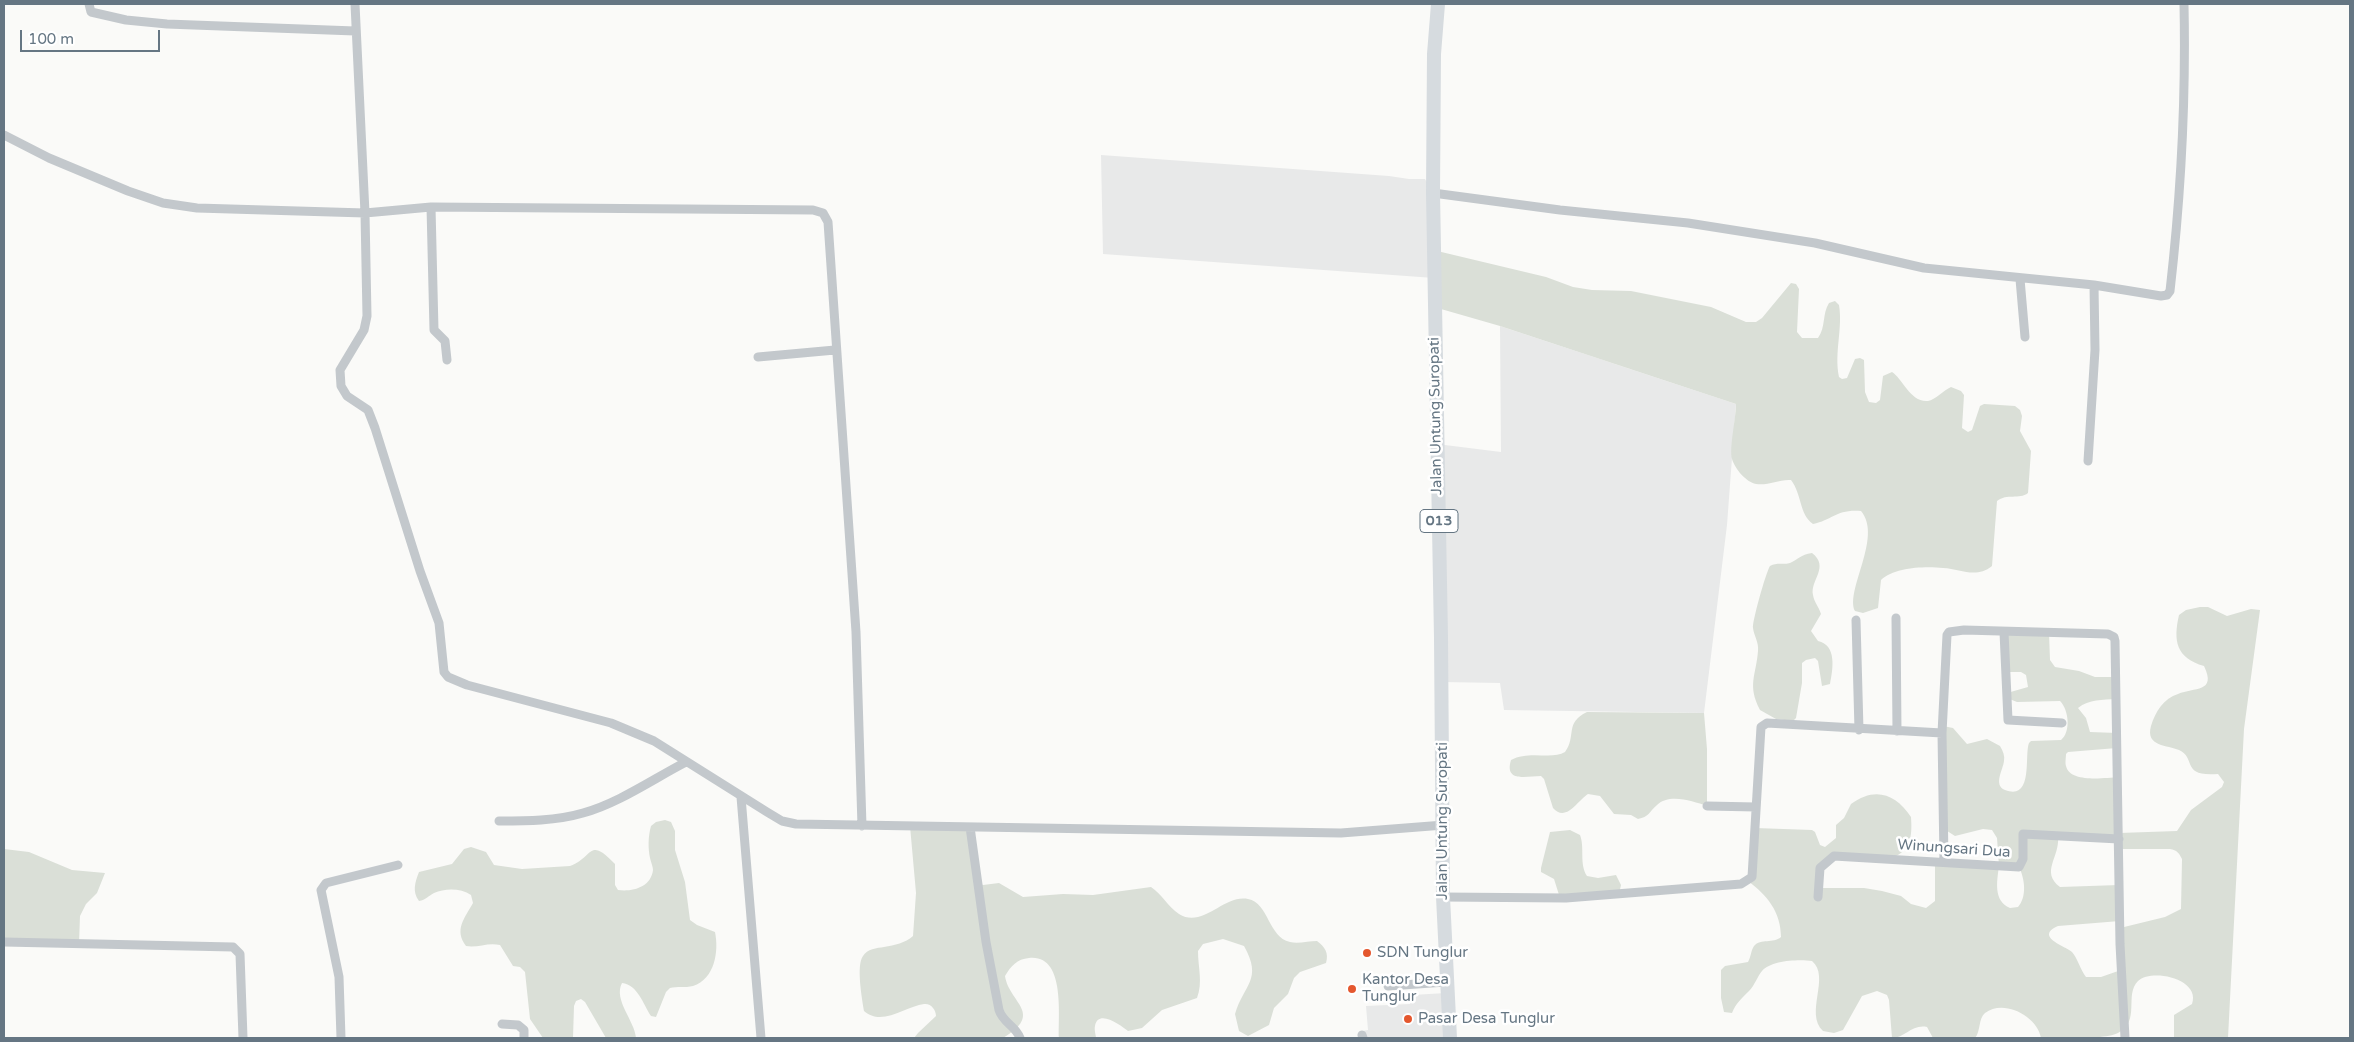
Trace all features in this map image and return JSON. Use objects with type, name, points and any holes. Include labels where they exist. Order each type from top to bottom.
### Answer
[{"type":"main road","name":"Jalan Untung Suropati","points":[[1438,4],[1434,54],[1433,193],[1444,825],[1443,897],[1450,1038]]},
{"type":"street","points":[[89,4],[91,12],[134,21],[167,24],[355,31]]},
{"type":"street","points":[[355,4],[365,213],[367,316],[364,330],[340,370],[341,386],[347,396],[368,410],[375,428],[420,571],[439,623],[444,672],[448,677],[467,685],[611,723],[654,741],[782,821],[796,824],[1203,829],[1341,833],[1444,825]]},
{"type":"street","points":[[1433,193],[1560,210],[1688,223],[1815,243],[1924,268],[2094,285],[2162,296],[2167,295],[2170,291],[2177,238],[2184,119],[2184,4]]},
{"type":"street","points":[[4,135],[85,174],[164,203],[197,208],[365,213],[431,207],[813,210],[823,213],[828,222],[835,350],[856,632],[862,826]]},
{"type":"street","points":[[431,207],[434,330],[445,341],[447,360]]},
{"type":"street","points":[[2020,278],[2025,337]]},
{"type":"street","points":[[2088,461],[2095,350],[2094,285]]},
{"type":"street","points":[[758,357],[835,350]]},
{"type":"street","points":[[1896,618],[1897,731]]},
{"type":"street","points":[[1856,620],[1859,730]]},
{"type":"street","points":[[1944,861],[1942,733],[1946,635],[1952,631],[2108,634],[2114,636],[2120,944],[2125,1038]]},
{"type":"street","points":[[2004,632],[2008,720],[2062,723]]},
{"type":"street","points":[[1443,897],[1566,898],[1741,884],[1752,877],[1760,727],[1767,723],[1859,730],[1942,733]]},
{"type":"street","points":[[499,821],[532,820],[581,814],[598,808],[686,762]]},
{"type":"street","points":[[741,797],[761,1038]]},
{"type":"street","points":[[1707,806],[1756,807]]},
{"type":"street","points":[[970,827],[986,942],[999,1010],[1002,1018],[1015,1030],[1020,1038]]},
{"type":"street","name":"Winungsari Dua","points":[[1818,897],[1820,868],[1834,856],[1944,861],[2019,867],[2023,859],[2023,834],[2119,840]]},
{"type":"street","points":[[341,1038],[339,977],[321,890],[326,883],[398,865]]},
{"type":"street","points":[[4,942],[233,947],[240,954],[243,1038]]},
{"type":"street","points":[[1388,986],[1446,982]]},
{"type":"street","points":[[502,1024],[518,1025],[524,1030],[524,1038]]},
{"type":"shaded area","points":[[1101,155],[1425,179],[1433,193],[1434,278],[1103,254]]},
{"type":"shaded area","points":[[1433,250],[1546,277],[1573,287],[1592,290],[1631,291],[1711,307],[1746,322],[1756,322],[1762,318],[1791,283],[1796,284],[1799,289],[1797,332],[1802,338],[1818,338],[1829,303],[1835,301],[1839,305],[1840,323],[1837,359],[1839,377],[1842,379],[1847,378],[1855,359],[1860,358],[1864,360],[1865,392],[1869,402],[1876,403],[1880,400],[1883,376],[1892,372],[1912,394],[1922,401],[1931,400],[1951,387],[1961,391],[1964,395],[1962,428],[1968,432],[1972,430],[1980,406],[1984,404],[2015,406],[2020,410],[2022,416],[2020,431],[2031,451],[2028,493],[2021,496],[2005,497],[1997,501],[1992,566],[1986,570],[1974,573],[1928,567],[1910,568],[1894,572],[1881,580],[1878,608],[1863,613],[1855,611],[1853,602],[1855,590],[1868,535],[1867,522],[1861,511],[1840,513],[1813,524],[1805,515],[1791,480],[1756,484],[1745,478],[1736,467],[1731,454],[1736,404],[1500,326],[1434,307]]},
{"type":"shaded area","points":[[1500,326],[1736,404],[1727,525],[1704,713],[1504,710],[1500,683],[1442,682],[1437,444],[1501,452]]},
{"type":"shaded area","points":[[1812,553],[1819,563],[1813,595],[1821,614],[1811,631],[1818,641],[1824,643],[1831,652],[1833,665],[1830,684],[1822,686],[1818,661],[1815,658],[1806,660],[1802,663],[1802,683],[1796,718],[1793,721],[1776,719],[1760,710],[1754,694],[1753,680],[1758,648],[1753,628],[1755,617],[1770,566],[1790,563]]},
{"type":"shaded area","points":[[2208,607],[2227,616],[2251,609],[2260,610],[2244,729],[2228,1038],[2174,1038],[2174,1015],[2192,1004],[2193,995],[2183,982],[2164,976],[2145,977],[2138,981],[2132,993],[2131,1015],[2125,1028],[2118,1033],[2092,1038],[2041,1038],[2039,1030],[2027,1017],[2019,1012],[2001,1008],[1985,1013],[1975,1038],[1933,1038],[1927,1027],[1917,1027],[1901,1036],[1892,1038],[1889,1000],[1887,995],[1877,991],[1862,996],[1843,1030],[1834,1033],[1823,1031],[1816,1015],[1819,976],[1817,968],[1812,961],[1807,960],[1779,962],[1766,967],[1760,973],[1751,989],[1737,1003],[1732,1013],[1724,1012],[1721,998],[1721,970],[1725,966],[1748,962],[1754,946],[1764,941],[1781,937],[1779,920],[1772,905],[1748,881],[1755,828],[1812,830],[1815,832],[1820,845],[1825,847],[1836,838],[1836,825],[1844,818],[1851,804],[1868,795],[1877,794],[1892,798],[1911,817],[1910,840],[1905,849],[1896,856],[1833,856],[1820,868],[1823,888],[1864,888],[1882,891],[1901,896],[1911,904],[1926,908],[1935,901],[1935,866],[1999,866],[1997,838],[1992,830],[1983,829],[1955,836],[1944,829],[1943,726],[1953,728],[1967,744],[1987,739],[2000,746],[2004,759],[1999,781],[2000,785],[2005,790],[2014,792],[2020,789],[2024,783],[2029,743],[2031,741],[2061,740],[2066,732],[2068,721],[2060,701],[2017,702],[2007,698],[2007,693],[2028,687],[2026,675],[2021,672],[2006,672],[2004,632],[2049,633],[2050,660],[2055,667],[2079,671],[2095,677],[2116,677],[2116,699],[2091,701],[2078,708],[2086,718],[2090,732],[2117,733],[2117,748],[2068,752],[2066,754],[2066,766],[2074,775],[2081,777],[2118,777],[2119,833],[2177,831],[2191,810],[2222,787],[2224,782],[2218,774],[2198,773],[2191,766],[2184,753],[2154,742],[2151,738],[2151,726],[2164,702],[2173,696],[2202,688],[2208,681],[2204,666],[2187,658],[2179,647],[2176,633],[2177,624],[2179,615],[2186,610]],"holes":[[[2058,837],[2119,840],[2119,849],[2170,849],[2178,852],[2182,859],[2181,909],[2165,917],[2120,928],[2121,970],[2101,977],[2086,977],[2072,952],[2050,938],[2051,930],[2058,926],[2120,921],[2119,885],[2060,887],[2054,881],[2051,870]],[[1999,866],[2019,867],[2024,882],[2023,898],[2018,907],[2010,908],[2001,901],[1997,890]]]},
{"type":"shaded area","points":[[1587,712],[1704,713],[1707,749],[1707,806],[1681,799],[1668,799],[1657,805],[1647,816],[1638,819],[1631,815],[1614,814],[1600,796],[1588,794],[1572,809],[1563,813],[1553,808],[1544,779],[1541,776],[1518,777],[1511,772],[1511,760],[1518,757],[1554,755],[1565,752],[1570,741],[1573,725],[1580,716]]},
{"type":"shaded area","points":[[665,820],[671,822],[675,831],[675,850],[685,882],[690,920],[715,932],[716,956],[711,971],[700,982],[690,987],[670,988],[666,992],[656,1017],[651,1016],[640,996],[632,987],[622,983],[620,996],[635,1031],[636,1038],[606,1038],[585,1002],[581,999],[576,1001],[574,1006],[573,1038],[543,1038],[530,1019],[525,972],[520,967],[513,966],[500,945],[466,946],[462,940],[462,924],[473,903],[471,895],[458,890],[438,891],[419,901],[415,894],[415,883],[419,872],[452,864],[464,849],[471,847],[486,852],[494,865],[522,869],[570,866],[591,851],[600,851],[615,864],[615,885],[618,890],[635,889],[649,881],[652,876],[653,869],[649,846],[651,826],[656,822]]},
{"type":"shaded area","points":[[910,826],[970,827],[978,883],[983,885],[999,883],[1023,897],[1063,894],[1093,895],[1151,887],[1175,911],[1188,917],[1205,915],[1230,901],[1248,899],[1260,907],[1277,934],[1283,939],[1293,943],[1317,941],[1320,943],[1327,953],[1326,963],[1300,972],[1294,978],[1288,994],[1274,1008],[1269,1025],[1248,1036],[1239,1031],[1235,1014],[1252,975],[1252,967],[1244,946],[1223,939],[1203,944],[1198,951],[1200,981],[1197,998],[1162,1010],[1142,1028],[1128,1031],[1110,1020],[1101,1018],[1095,1026],[1096,1038],[1059,1038],[1059,1002],[1054,976],[1049,966],[1041,959],[1029,958],[1015,964],[1005,976],[1023,1015],[1022,1022],[1003,1038],[914,1038],[936,1016],[933,1007],[924,1004],[886,1016],[878,1017],[871,1015],[864,1011],[860,974],[861,960],[867,952],[875,948],[900,943],[913,936],[916,893]]},
{"type":"shaded area","points":[[1570,830],[1580,835],[1583,866],[1587,876],[1598,878],[1616,875],[1621,885],[1619,894],[1560,898],[1554,879],[1541,872],[1541,868],[1550,832]]},
{"type":"shaded area","points":[[4,849],[29,852],[72,870],[105,873],[97,893],[86,904],[80,916],[79,944],[4,942]]},
{"type":"shaded area","name":"Pasar Desa Tunglur","points":[[1446,993],[1450,1038],[1363,1038],[1362,1031],[1368,1030],[1366,1006],[1410,1004],[1412,995]]},
{"type":"place","name":"SDN Tunglur","points":[[1367,953]]},
{"type":"place","name":"Kantor Desa Tunglur","points":[[1352,989]]},
{"type":"place","name":"Pasar Desa Tunglur","points":[[1408,1019]]}]
